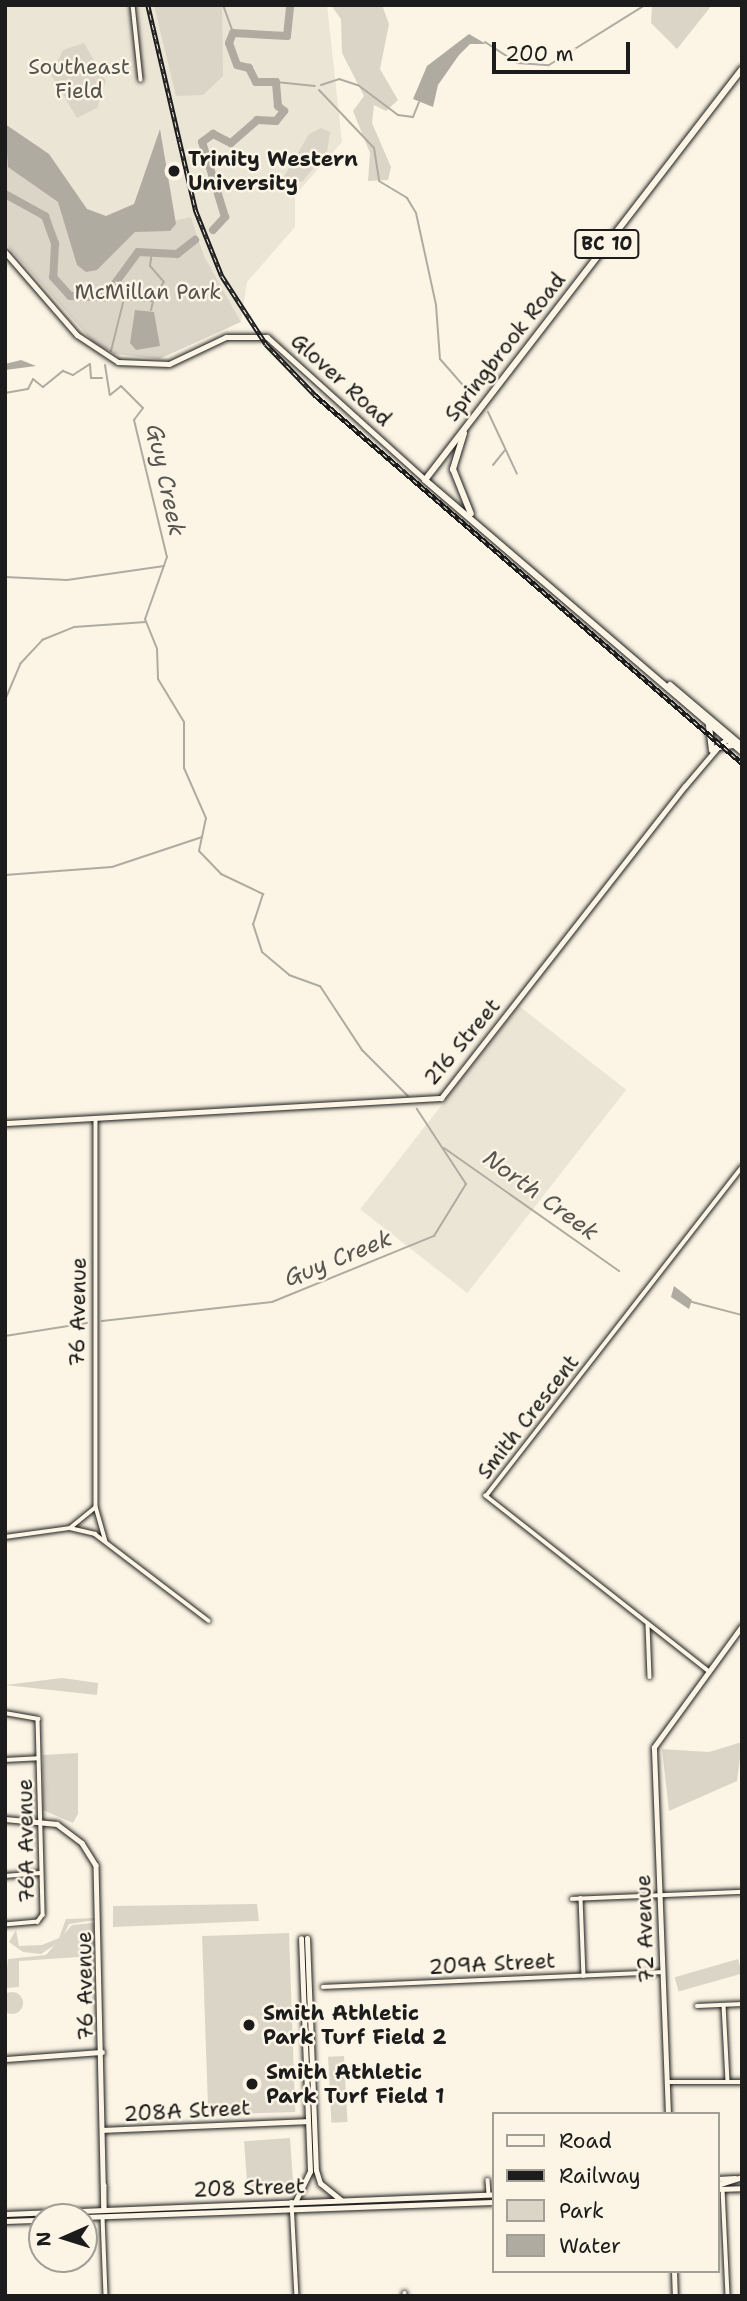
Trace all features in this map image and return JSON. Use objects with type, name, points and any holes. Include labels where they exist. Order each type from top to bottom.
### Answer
[{"type":"highway","name":"Springbrook Road","points":[[425,480],[742,69]]},
{"type":"highway","points":[[472,418],[453,469],[476,521]]},
{"type":"highway","name":"Glover Road","points":[[425,480],[737,744],[742,752]]},
{"type":"highway","name":"Glover Road","points":[[633,655],[695,712],[737,744]]},
{"type":"highway","points":[[695,712],[711,729],[712,748]]},
{"type":"main road","name":"Glover Road","points":[[5,252],[77,335],[118,362],[169,364],[226,337],[264,335],[425,480]]},
{"type":"main road","points":[[685,786],[712,748],[727,739]]},
{"type":"main road","name":"216 Street","points":[[5,1123],[441,1098],[685,786],[718,747],[737,744]]},
{"type":"main road","points":[[708,1671],[742,1626]]},
{"type":"main road","name":"72 Avenue","points":[[668,2112],[655,1743],[708,1671]]},
{"type":"main road","points":[[304,1938],[313,2171],[320,2183],[342,2200]]},
{"type":"main road","points":[[294,2202],[313,2171]]},
{"type":"main road","points":[[719,2179],[741,2177]]},
{"type":"main road","points":[[719,2188],[741,2177]]},
{"type":"main road","points":[[719,2188],[742,2188]]},
{"type":"main road","name":"208 Street","points":[[5,2214],[491,2194]]},
{"type":"main road","name":"208 Street","points":[[98,2216],[491,2203]]},
{"type":"main road","points":[[5,2221],[28,2220]]},
{"type":"main road","points":[[674,2273],[675,2296]]},
{"type":"street","points":[[134,5],[141,80]]},
{"type":"street","name":"76 Avenue","points":[[96,1118],[96,1507],[106,1541]]},
{"type":"street","name":"Smith Crescent","points":[[708,1671],[486,1496],[742,1167]]},
{"type":"street","points":[[70,1528],[96,1507]]},
{"type":"street","points":[[5,1537],[70,1528],[106,1541],[209,1621]]},
{"type":"street","points":[[648,1625],[650,1677]]},
{"type":"street","name":"76A Avenue","points":[[5,1713],[38,1719],[40,1873],[40,1921],[5,1925]]},
{"type":"street","points":[[5,1760],[39,1758]]},
{"type":"street","points":[[5,1819],[38,1818]]},
{"type":"street","name":"76 Avenue","points":[[38,1818],[66,1829],[96,1865],[106,2296]]},
{"type":"street","points":[[5,1876],[40,1873]]},
{"type":"street","points":[[572,1899],[742,1892]]},
{"type":"street","points":[[582,1898],[584,1976]]},
{"type":"street","name":"209A Street","points":[[323,1987],[663,1972]]},
{"type":"street","points":[[697,2006],[742,2004]]},
{"type":"street","points":[[724,2005],[727,2081]]},
{"type":"street","points":[[5,2059],[102,2053]]},
{"type":"street","points":[[667,2082],[742,2082]]},
{"type":"street","name":"208A Street","points":[[103,2130],[311,2121]]},
{"type":"street","points":[[488,2180],[491,2194]]},
{"type":"street","points":[[719,2188],[728,2296]]},
{"type":"street","points":[[294,2202],[297,2296]]},
{"type":"shaded area","name":"Trinity Western University","points":[[5,5],[327,5],[342,142],[295,195],[295,227],[247,282],[241,322],[208,265],[191,217],[102,236],[5,147]]},
{"type":"shaded area","points":[[519,1006],[626,1090],[467,1293],[360,1209]]},
{"type":"green space","points":[[154,5],[222,5],[223,76],[203,95],[176,96]]},
{"type":"green space","points":[[331,5],[382,5],[389,24],[380,69],[398,100],[386,111],[374,105],[372,123],[391,167],[388,180],[368,181],[370,153],[353,111],[364,96],[342,53],[341,19]]},
{"type":"green space","points":[[652,5],[712,5],[677,49],[651,23]]},
{"type":"green space","name":"Southeast Field","points":[[84,43],[106,81],[97,108],[77,118],[51,75],[63,50]]},
{"type":"green space","points":[[321,128],[330,132],[327,152],[302,182],[283,178],[309,134]]},
{"type":"green space","name":"McMillan Park","points":[[5,147],[102,236],[191,217],[205,258],[241,322],[159,359],[115,354],[94,343],[5,243]]},
{"type":"green space","points":[[62,1678],[98,1683],[97,1695],[5,1685]]},
{"type":"green space","points":[[742,1742],[737,1781],[669,1811],[662,1749],[709,1752]]},
{"type":"green space","points":[[78,1753],[78,1814],[73,1823],[43,1810],[43,1755]]},
{"type":"green space","points":[[257,1904],[259,1921],[113,1927],[113,1906]]},
{"type":"green space","points":[[95,1918],[97,1951],[95,1920],[69,1924],[61,1941],[41,1954],[23,1952],[9,1942],[16,1930],[19,1946],[42,1945],[59,1938],[66,1919]]},
{"type":"green space","points":[[94,1923],[94,1956],[19,1961],[19,1987],[5,1988],[8,1959],[46,1955],[72,1925]]},
{"type":"green space","points":[[289,1933],[295,2112],[208,2115],[202,1936]]},
{"type":"green space","points":[[738,1959],[742,1973],[679,1992],[675,1977]]},
{"type":"green space","points":[[12,1992],[20,1995],[23,2003],[20,2011],[12,2014],[4,2011],[1,2003],[4,1995]]},
{"type":"green space","points":[[344,2056],[347,2122],[331,2123],[328,2057]]},
{"type":"green space","points":[[290,2138],[293,2184],[247,2187],[244,2141]]},
{"type":"water","points":[[469,34],[486,44],[470,44],[459,55],[438,85],[433,107],[413,99],[427,66]]},
{"type":"water","points":[[5,124],[49,154],[87,209],[106,216],[134,204],[160,129],[176,224],[170,231],[135,232],[97,270],[86,272],[77,265],[58,202],[8,167]]},
{"type":"water","points":[[135,310],[154,312],[160,346],[136,350],[130,343]]},
{"type":"water","points":[[21,360],[36,366],[5,370],[5,364]]},
{"type":"water","points":[[674,1286],[692,1300],[689,1309],[671,1297]]},
{"type":"waterway","points":[[223,5],[233,33]]},
{"type":"waterway","points":[[213,230],[225,217],[202,142],[213,134],[231,143],[257,120],[276,121],[284,111],[278,106],[276,82],[256,82],[249,68],[237,65],[229,43],[233,33],[287,36],[290,5]]},
{"type":"waterway","points":[[485,42],[517,63],[549,65],[645,5]]},
{"type":"waterway","points":[[321,85],[339,79],[358,85],[398,115],[413,117],[419,102]]},
{"type":"waterway","points":[[276,82],[315,86]]},
{"type":"waterway","points":[[319,90],[374,148],[379,181],[407,198],[416,213],[436,305],[440,359],[469,392]]},
{"type":"waterway","points":[[5,194],[45,216],[55,244],[53,277],[70,296],[105,297],[138,252],[177,254],[195,240]]},
{"type":"waterway","points":[[111,351],[124,299],[152,301],[164,282],[150,266],[152,251]]},
{"type":"waterway","points":[[113,291],[123,298]]},
{"type":"waterway","points":[[151,310],[153,301]]},
{"type":"waterway","name":"Guy Creek","points":[[5,393],[28,389],[33,379],[43,387],[63,371],[73,375],[90,364],[91,378],[102,378]]},
{"type":"waterway","name":"Guy Creek","points":[[105,365],[110,395],[121,386],[143,408],[134,420],[167,557],[145,619],[157,649],[158,679],[184,722],[184,768],[206,818],[199,851],[221,874],[263,894],[253,924],[262,952],[289,975],[320,986],[362,1050],[408,1096]]},
{"type":"waterway","points":[[488,412],[517,474]]},
{"type":"waterway","points":[[493,465],[505,450]]},
{"type":"waterway","points":[[5,577],[67,580],[164,566]]},
{"type":"waterway","points":[[5,700],[20,664],[42,640],[74,627],[146,622]]},
{"type":"waterway","points":[[5,875],[112,867],[202,837]]},
{"type":"waterway","name":"Guy Creek","points":[[102,1321],[272,1302],[434,1236],[466,1184],[417,1109]]},
{"type":"waterway","name":"North Creek","points":[[444,1148],[619,1271]]},
{"type":"waterway","name":"North Creek","points":[[692,1302],[742,1315]]},
{"type":"waterway","name":"Guy Creek","points":[[5,1336],[87,1323]]},
{"type":"railway","points":[[148,5],[196,211],[222,276],[266,344],[315,395],[742,763]]},
{"type":"place","name":"Trinity Western University","points":[[174,171]]},
{"type":"place","name":"Smith Athletic Park Turf Field 2","points":[[249,2025]]},
{"type":"place","name":"Smith Athletic Park Turf Field 1","points":[[252,2084]]}]
